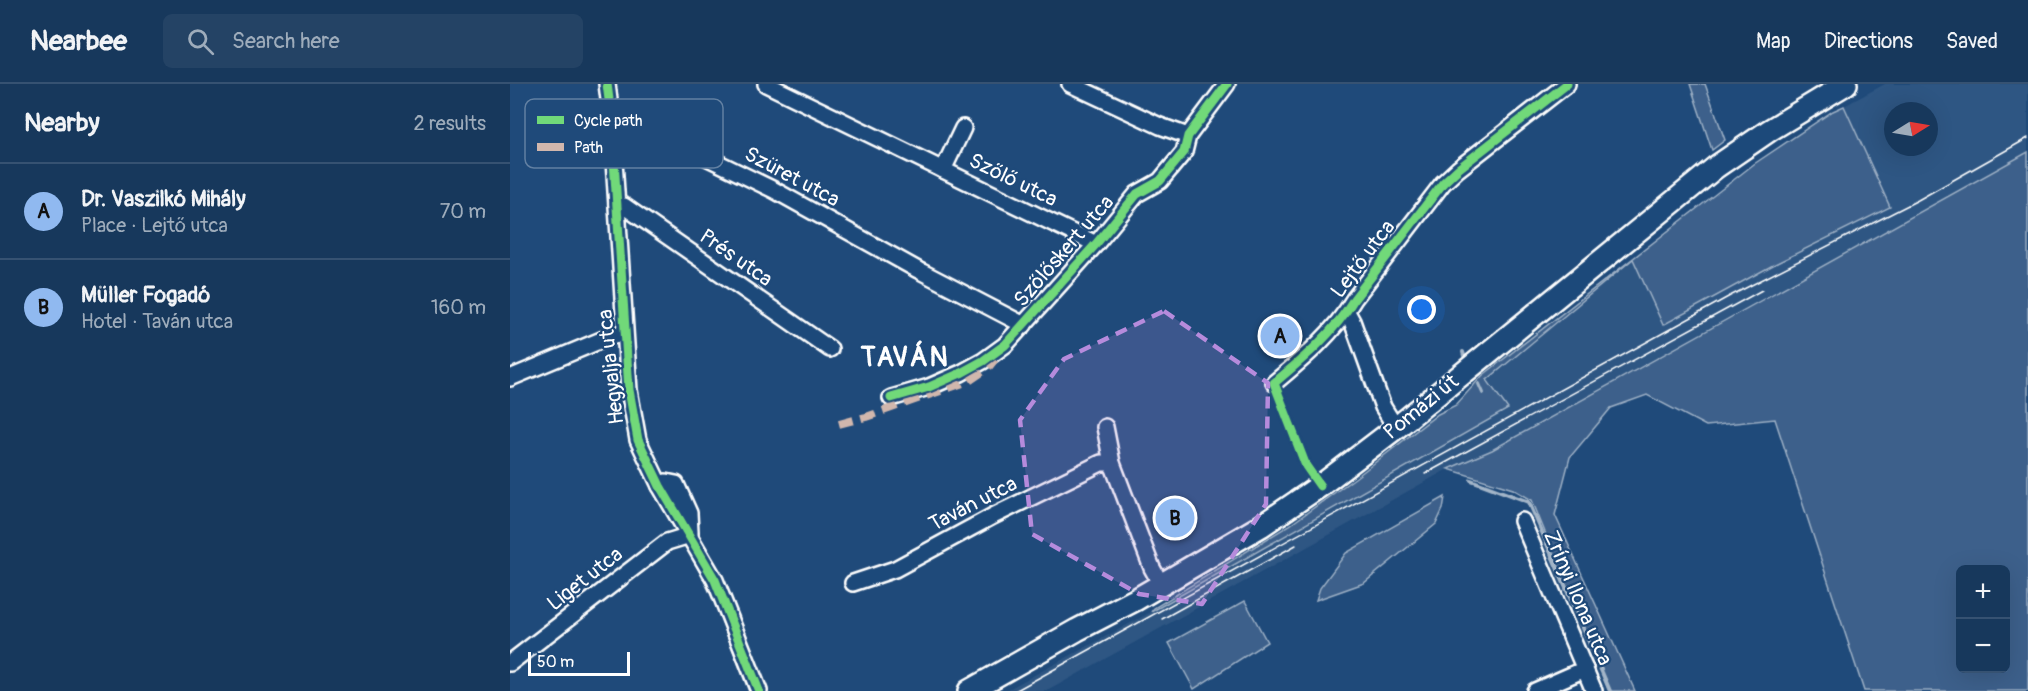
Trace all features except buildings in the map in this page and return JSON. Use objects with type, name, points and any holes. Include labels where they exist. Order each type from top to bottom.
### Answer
[{"type":"main road","name":"Pomázi út","points":[[969,691],[1161,585],[1261,526],[1320,486],[1396,428],[1716,167],[1823,90],[1846,84]]},
{"type":"street","name":"Hegyalja utca","points":[[607,84],[609,99]]},
{"type":"street","name":"Szőlő utca","points":[[766,84],[1096,244]]},
{"type":"street","points":[[1070,84],[1160,126],[1188,136]]},
{"type":"street","name":"Szőlőskert utca","points":[[891,398],[929,387],[982,362],[1005,345],[1096,244],[1137,194],[1160,181],[1184,152],[1188,136],[1227,84]]},
{"type":"street","name":"Lejtő utca","points":[[1274,383],[1312,351],[1347,312],[1354,299],[1443,183],[1567,84]]},
{"type":"street","name":"Szőlő utca","points":[[943,170],[963,128]]},
{"type":"street","name":"Szüret utca","points":[[723,165],[774,190],[920,271],[1024,325]]},
{"type":"street","name":"Hegyalja utca","points":[[615,168],[624,333],[629,390],[638,440],[660,486],[715,580],[759,691]]},
{"type":"street","name":"Prés utca","points":[[617,204],[624,206],[830,349]]},
{"type":"street","points":[[1347,312],[1386,413],[1396,428]]},
{"type":"street","points":[[510,378],[610,336],[624,333]]},
{"type":"street","points":[[1105,428],[1112,463],[1152,568],[1161,585]]},
{"type":"street","name":"Taván utca","points":[[853,582],[895,568],[993,516],[1101,463],[1112,463]]},
{"type":"street","name":"Hegyalja utca","points":[[660,486],[666,482],[676,484],[688,513],[691,525],[690,535]]},
{"type":"street","name":"Zrínyi Ilona utca","points":[[1522,521],[1594,691]]},
{"type":"street","name":"Liget utca","points":[[510,663],[667,542],[690,535]]},
{"type":"street","points":[[1534,691],[1585,669]]},
{"type":"highlighted area","points":[[1164,311],[1268,383],[1266,504],[1202,604],[1139,594],[1032,534],[1020,420],[1064,359]]},
{"type":"shaded area","points":[[1690,84],[1705,84],[1725,140],[1712,150]]},
{"type":"shaded area","points":[[1885,84],[2028,84],[2028,152],[1492,450],[1448,469],[1047,691],[1005,691],[1151,612],[1508,410],[1486,380],[1633,258],[1663,325],[1775,264],[1890,206],[1844,106]]},
{"type":"shaded area","points":[[1844,106],[1890,207],[1775,264],[1663,325],[1633,259],[1487,380],[1508,409],[1151,612],[1290,525],[1438,414],[1456,405],[1482,376],[1754,164]]},
{"type":"shaded area","points":[[2028,152],[2028,691],[1864,691],[1775,419],[1706,426],[1647,395],[1611,408],[1570,457],[1555,515],[1635,691],[1609,691],[1532,500],[1513,489],[1448,469],[1492,450]]},
{"type":"shaded area","points":[[1445,497],[1443,509],[1436,524],[1364,583],[1316,600],[1320,588],[1346,553]]},
{"type":"shaded area","points":[[1245,601],[1267,642],[1194,689],[1169,643]]},
{"type":"waterway","points":[[1463,352],[1464,356]]},
{"type":"waterway","points":[[1479,384],[1483,393]]},
{"type":"waterway","points":[[1471,480],[1529,502],[1610,691]]},
{"type":"waterway","points":[[695,560],[714,598],[750,691]]},
{"type":"tram line","points":[[1015,691],[1730,296],[1918,200],[2028,138]]},
{"type":"tram line","points":[[1425,474],[1762,290]]},
{"type":"tram line","points":[[1162,619],[1296,545]]},
{"type":"marked path","points":[[839,424],[866,417],[969,381],[988,368],[995,359]]},
{"type":"cycle path","points":[[607,84],[609,99]]},
{"type":"cycle path","points":[[891,398],[929,387],[961,373],[1005,345],[1096,244],[1137,194],[1160,181],[1184,152],[1188,136],[1227,84]]},
{"type":"cycle path","points":[[1320,486],[1306,466],[1274,383],[1328,334],[1443,183],[1567,84]]},
{"type":"cycle path","points":[[614,168],[629,390],[638,440],[660,486],[715,580],[759,691]]},
{"type":"place","name":"Dr. Vaszilkó Mihály","points":[[1280,336]]},
{"type":"place","name":"Müller Fogadó","points":[[1175,518]]},
{"type":"district","name":"TAVÁN","points":[[905,357]]}]
